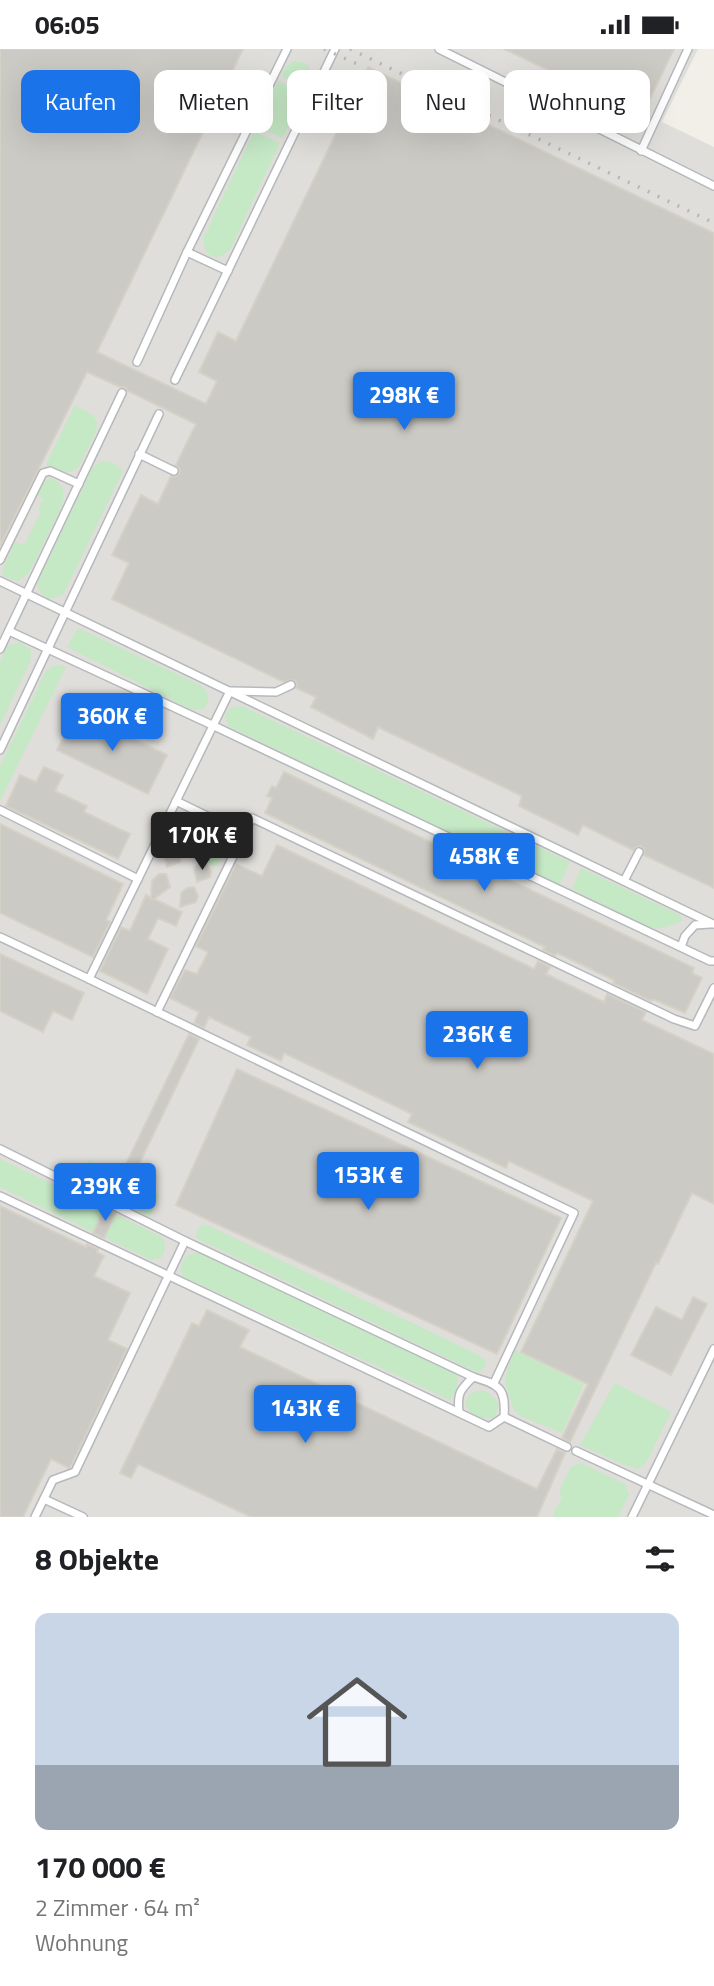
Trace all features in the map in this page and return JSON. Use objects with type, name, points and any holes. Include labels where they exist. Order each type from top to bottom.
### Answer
[{"type":"lane","points":[[136,362],[287,49]]},
{"type":"lane","points":[[175,380],[335,49]]},
{"type":"lane","points":[[439,49],[454,52],[641,151],[714,186]]},
{"type":"lane","points":[[641,151],[688,49]]},
{"type":"lane","points":[[187,253],[228,271]]},
{"type":"lane","points":[[0,649],[122,393]]},
{"type":"lane","points":[[0,750],[159,414]]},
{"type":"lane","points":[[139,454],[174,471]]},
{"type":"lane","points":[[0,559],[43,473],[50,471],[79,484]]},
{"type":"lane","points":[[0,581],[714,925]]},
{"type":"lane","points":[[9,631],[714,961]]},
{"type":"lane","points":[[230,691],[276,692],[291,685]]},
{"type":"lane","points":[[89,979],[230,691]]},
{"type":"lane","points":[[176,801],[244,834]]},
{"type":"lane","points":[[0,810],[138,880]]},
{"type":"lane","points":[[157,1011],[252,818],[674,1019],[695,1026],[714,988]]},
{"type":"lane","points":[[624,881],[639,852]]},
{"type":"lane","points":[[681,947],[685,936],[695,925],[714,925]]},
{"type":"lane","points":[[0,937],[574,1213],[494,1383]]},
{"type":"lane","points":[[0,1149],[185,1241],[473,1377],[494,1383],[505,1398],[504,1417]]},
{"type":"lane","points":[[0,1196],[489,1427],[504,1417]]},
{"type":"lane","points":[[35,1517],[53,1480],[75,1472],[185,1241]]},
{"type":"lane","points":[[632,1517],[714,1349]]},
{"type":"lane","points":[[459,1412],[457,1397],[473,1377]]},
{"type":"lane","points":[[504,1417],[567,1447]]},
{"type":"lane","points":[[576,1451],[714,1515]]},
{"type":"lane","points":[[44,1499],[83,1517]]},
{"type":"shaded area","points":[[0,49],[698,49],[662,122],[714,147],[714,1517],[0,1517]]},
{"type":"green space","points":[[295,61],[301,62],[310,70],[287,70],[287,79],[281,76],[287,65]]},
{"type":"green space","points":[[278,81],[287,85],[287,129],[283,138],[271,133],[273,92]]},
{"type":"green space","points":[[253,133],[280,143],[231,248],[221,256],[212,256],[205,249],[204,237]]},
{"type":"green space","points":[[75,405],[94,416],[96,432],[78,468],[71,472],[62,472],[46,464]]},
{"type":"green space","points":[[102,461],[114,463],[123,471],[64,593],[51,599],[45,597],[37,584],[93,467]]},
{"type":"green space","points":[[50,478],[62,488],[62,505],[29,573],[18,581],[5,577],[2,571],[15,542],[24,545],[41,512],[38,511],[43,499],[38,495],[44,482]]},
{"type":"green space","points":[[78,628],[200,685],[206,691],[208,703],[203,709],[192,710],[67,647]]},
{"type":"green space","points":[[19,642],[31,650],[30,662],[0,725],[0,662],[7,646]]},
{"type":"green space","points":[[60,665],[66,667],[0,801],[0,766],[46,671]]},
{"type":"green space","points":[[242,706],[570,862],[559,886],[228,726],[225,715],[231,707]]},
{"type":"green space","points":[[183,816],[223,835],[225,847],[216,867],[169,844],[176,831],[168,826],[176,817]]},
{"type":"green space","points":[[581,868],[676,913],[682,917],[682,921],[663,928],[648,927],[572,889]]},
{"type":"green space","points":[[0,1159],[162,1237],[165,1247],[161,1258],[151,1260],[0,1187]]},
{"type":"green space","points":[[89,1160],[159,1194],[150,1216],[90,1189],[87,1184],[58,1169],[60,1161],[82,1172]]},
{"type":"green space","points":[[205,1224],[477,1354],[485,1360],[485,1366],[480,1372],[474,1371],[198,1239],[196,1234],[200,1226]]},
{"type":"green space","points":[[199,1253],[457,1375],[454,1394],[450,1400],[182,1276],[181,1267],[185,1257]]},
{"type":"green space","points":[[515,1350],[584,1384],[562,1433],[520,1416],[514,1410],[505,1383]]},
{"type":"green space","points":[[615,1383],[671,1412],[646,1463],[638,1469],[580,1445]]},
{"type":"green space","points":[[480,1390],[488,1392],[498,1402],[493,1418],[476,1416],[469,1411],[465,1403],[472,1393]]},
{"type":"green space","points":[[581,1463],[625,1484],[629,1495],[618,1517],[552,1517],[562,1498],[559,1491],[571,1467]]},
{"type":"building","points":[[0,49],[243,49],[233,70],[154,70],[154,133],[203,133],[97,352],[206,404],[217,381],[199,372],[218,332],[236,341],[336,133],[387,133],[387,76],[401,83],[401,133],[490,133],[490,126],[714,233],[714,888],[644,855],[641,846],[633,850],[583,825],[578,835],[519,806],[522,796],[378,727],[373,739],[311,707],[316,697],[296,688],[297,683],[294,680],[284,682],[112,599],[129,563],[112,555],[141,495],[158,504],[171,476],[179,474],[180,470],[176,465],[196,424],[124,387],[87,372],[0,546]]},
{"type":"building","points":[[504,49],[674,49],[650,98],[650,70],[548,70]]},
{"type":"building","points":[[76,711],[167,755],[148,794],[57,750]]},
{"type":"building","points":[[44,767],[63,775],[55,791],[87,806],[84,812],[130,834],[118,859],[6,806],[20,775],[36,782]]},
{"type":"building","points":[[284,772],[694,968],[692,973],[702,978],[685,1013],[653,999],[651,1001],[557,953],[555,956],[543,950],[545,947],[265,813],[272,798],[267,796],[272,786],[276,788]]},
{"type":"building","points":[[0,824],[123,884],[106,920],[110,922],[93,957],[0,913]]},
{"type":"building","points":[[277,845],[534,969],[538,961],[550,967],[546,974],[604,1002],[607,994],[646,1012],[642,1020],[714,1054],[714,1204],[692,1193],[570,1442],[562,1438],[588,1384],[521,1352],[593,1201],[509,1161],[506,1168],[408,1122],[412,1114],[284,1053],[281,1061],[247,1045],[251,1037],[209,1017],[204,1028],[194,1023],[199,1012],[170,998],[185,970],[197,974],[208,952],[196,946],[236,864],[262,876]]},
{"type":"building","points":[[174,848],[181,854],[180,862],[167,867],[164,855],[167,850]]},
{"type":"building","points":[[200,863],[206,864],[211,872],[210,877],[197,882],[194,868]]},
{"type":"building","points":[[159,874],[166,874],[170,887],[154,899],[182,912],[176,926],[158,918],[148,939],[168,949],[147,994],[100,971],[121,927],[130,931],[146,895],[151,898],[152,881]]},
{"type":"building","points":[[194,887],[198,896],[196,902],[180,907],[181,893]]},
{"type":"building","points":[[0,954],[84,993],[72,1020],[53,1011],[43,1032],[0,1011]]},
{"type":"building","points":[[189,1034],[199,1039],[121,1202],[110,1197]]},
{"type":"building","points":[[237,1069],[561,1218],[497,1354],[176,1205]]},
{"type":"building","points":[[0,1206],[86,1247],[87,1244],[98,1249],[97,1252],[104,1256],[94,1276],[130,1293],[108,1340],[127,1349],[72,1464],[69,1468],[51,1459],[23,1517],[0,1517]]},
{"type":"building","points":[[105,1208],[116,1213],[104,1238],[93,1233]]},
{"type":"building","points":[[693,1297],[707,1304],[671,1375],[631,1355],[656,1307],[682,1320]]},
{"type":"building","points":[[207,1310],[249,1330],[240,1347],[537,1489],[557,1449],[565,1453],[537,1517],[251,1517],[138,1464],[131,1478],[120,1473],[192,1323],[199,1326]]},
{"type":"railway","points":[[324,49],[364,67]]},
{"type":"railway","points":[[350,49],[714,223]]}]
